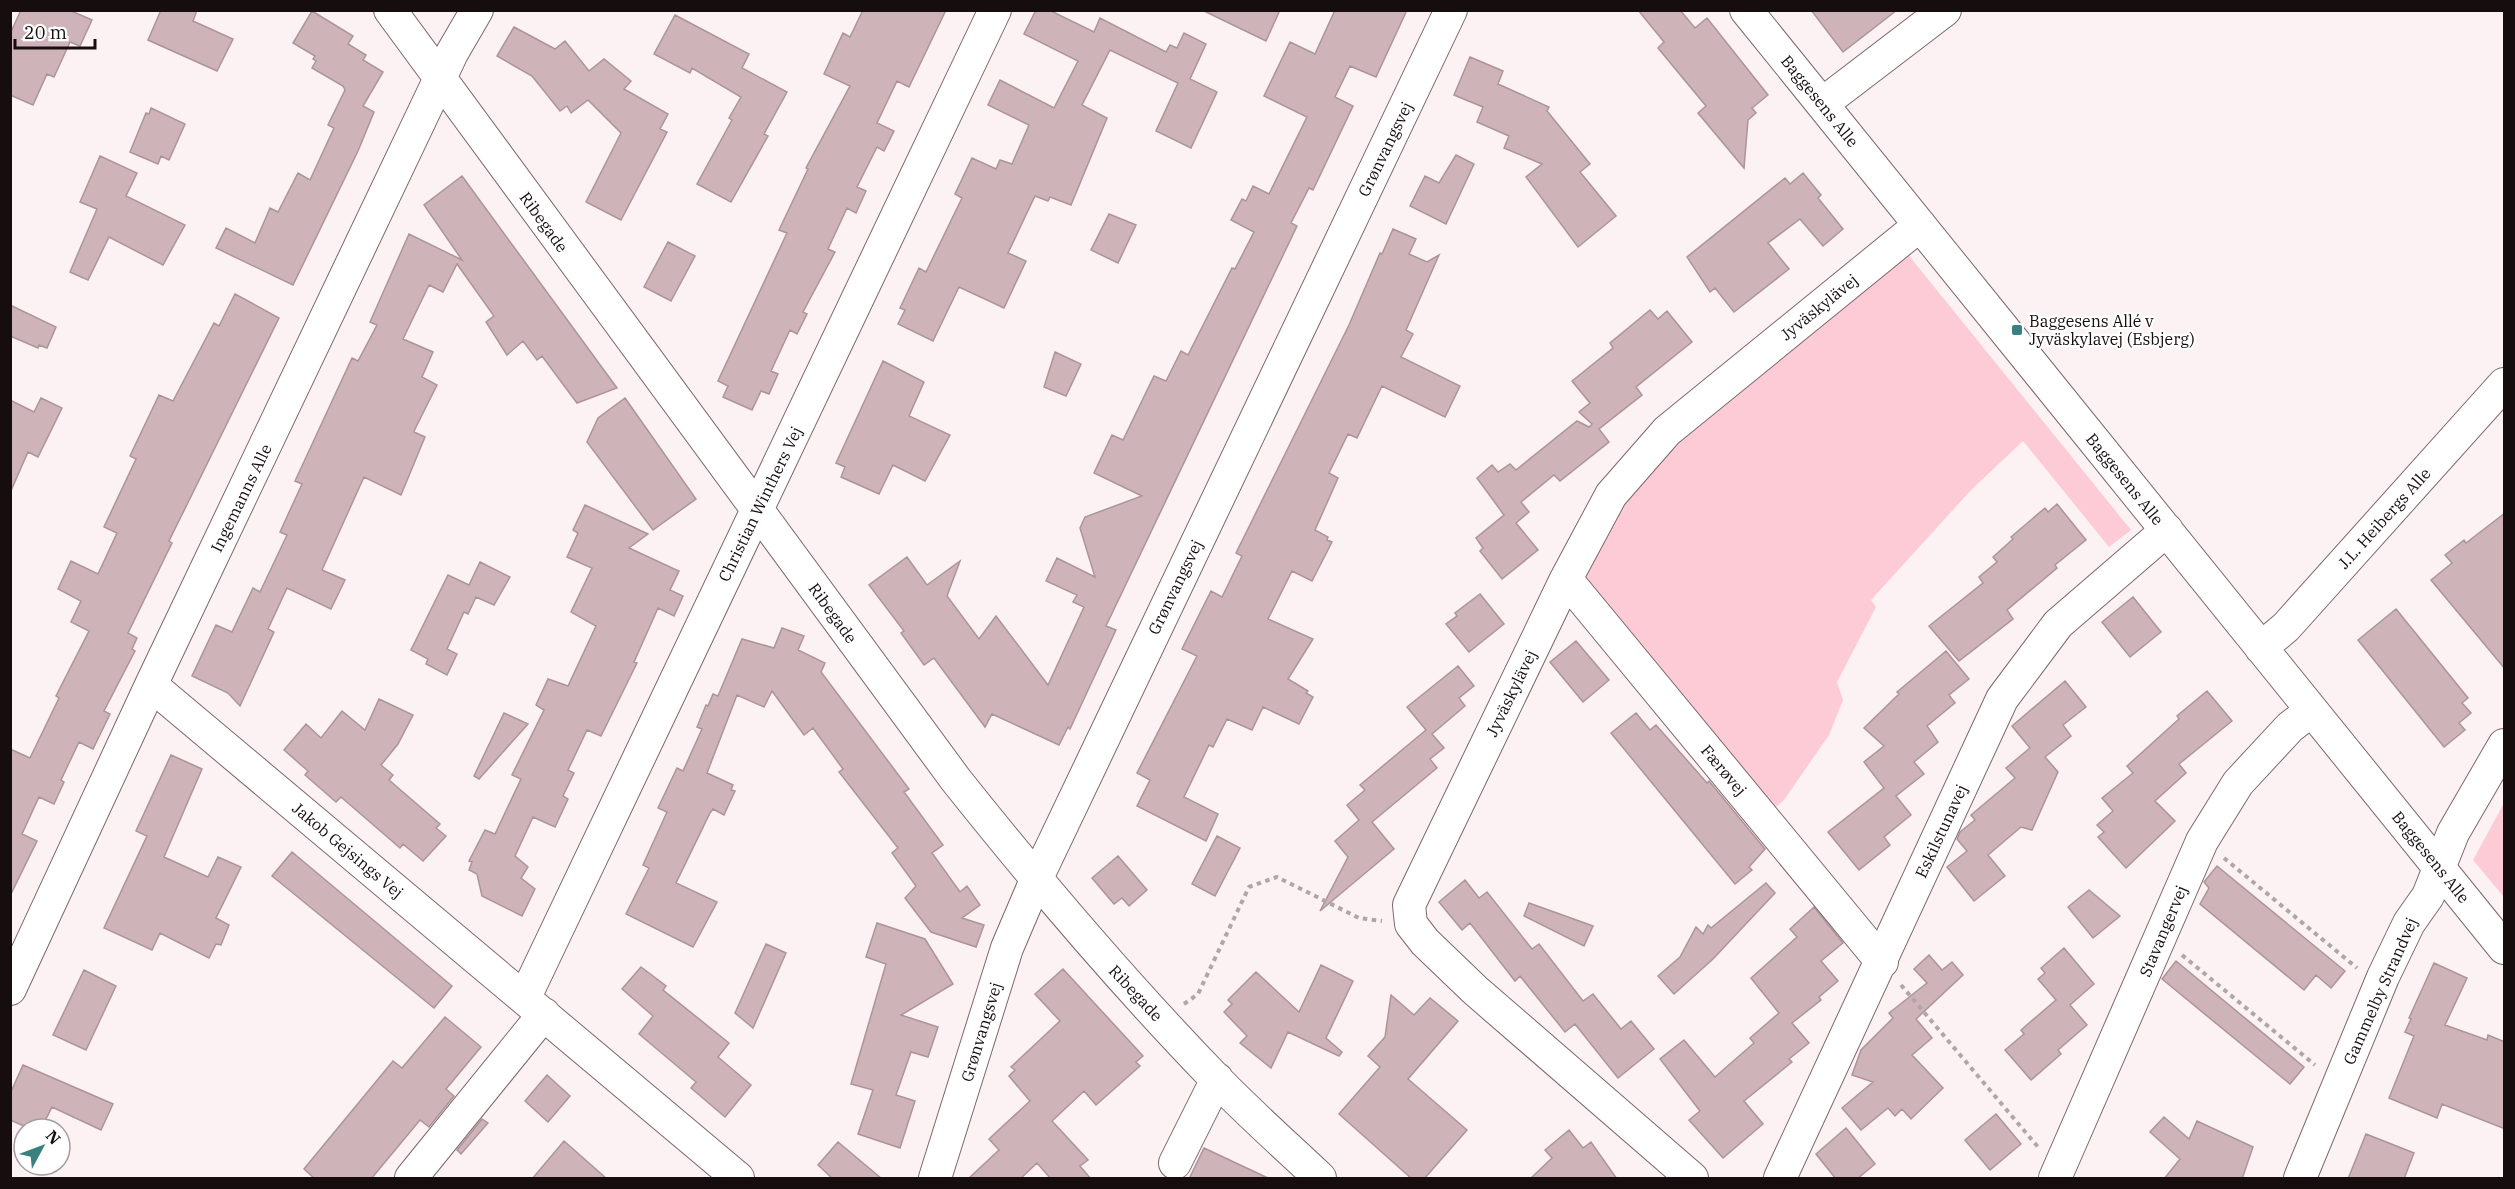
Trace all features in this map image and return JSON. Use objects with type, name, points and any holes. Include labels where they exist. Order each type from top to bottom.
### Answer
[{"type":"street","name":"Ribegade","points":[[390,10],[956,780],[1036,880],[1163,1023],[1320,1179]]},
{"type":"street","name":"Ingemanns Alle","points":[[10,989],[151,686],[440,80],[477,10]]},
{"type":"street","name":"Christian Winthers Vej","points":[[535,1005],[757,511],[995,10]]},
{"type":"street","name":"Grønvangsvej","points":[[935,1179],[1007,948],[1036,880],[1451,10]]},
{"type":"street","name":"Baggesens Alle","points":[[1746,10],[2505,948]]},
{"type":"street","points":[[1822,104],[1945,10]]},
{"type":"street","name":"Jyväskylävej","points":[[1410,920],[1409,905],[1420,880],[1566,579],[1611,495],[1666,431],[1920,225]]},
{"type":"street","name":"J.L. Heibergs Alle","points":[[2260,648],[2286,627],[2505,384]]},
{"type":"street","name":"Eskilstunavej","points":[[1780,1179],[2002,699],[2058,624],[2167,530]]},
{"type":"street","name":"Færøvej","points":[[1566,579],[1882,962]]},
{"type":"street","name":"Jakob Gejsings Vej","points":[[151,686],[535,1005],[738,1179]]},
{"type":"street","name":"Stavangervej","points":[[2057,1175],[2202,841],[2238,783],[2290,727],[2311,711]]},
{"type":"street","name":"Gammelby Strandvej","points":[[2300,1179],[2379,986],[2409,924],[2428,896],[2453,833],[2505,745]]},
{"type":"street","points":[[1410,920],[1425,942],[1475,990],[1692,1179]]},
{"type":"street","points":[[411,1179],[535,1005]]},
{"type":"street","points":[[1175,1163],[1217,1079]]},
{"type":"path","points":[[2202,841],[2379,986]]},
{"type":"path","points":[[1163,1023],[1198,994],[1249,887],[1277,877],[1359,918],[1374,921],[1410,920]]},
{"type":"path","points":[[2161,938],[2338,1084]]},
{"type":"path","points":[[1882,962],[2057,1175]]},
{"type":"shaded area","points":[[1906,252],[2131,530],[2109,547],[2023,441],[1971,490],[1871,600],[1876,607],[1837,682],[1843,700],[1829,735],[1784,800],[1775,808],[1581,577],[1632,490],[1666,450]]},
{"type":"shaded area","points":[[2504,803],[2504,897],[2473,860]]},
{"type":"building","points":[[21,10],[69,10],[92,20],[80,46],[70,42],[54,77],[47,74],[33,105],[10,95],[10,34]]},
{"type":"building","points":[[161,10],[197,10],[193,21],[233,39],[217,71],[148,40]]},
{"type":"building","points":[[863,10],[946,10],[909,87],[897,81],[877,123],[894,131],[884,151],[877,147],[857,187],[866,191],[856,213],[847,208],[828,249],[835,252],[803,312],[807,314],[797,334],[790,330],[771,371],[778,374],[769,394],[761,391],[752,410],[723,397],[728,386],[718,381],[787,233],[779,230],[808,169],[806,168],[850,86],[824,74],[843,33],[850,37]]},
{"type":"building","points":[[1036,10],[1049,10],[1094,32],[1100,18],[1166,52],[1170,45],[1177,48],[1184,33],[1206,44],[1190,79],[1217,92],[1191,148],[1156,131],[1178,83],[1110,50],[1082,105],[1107,118],[1071,205],[1050,197],[1048,201],[1035,196],[1008,253],[1026,261],[1004,308],[959,287],[933,341],[898,324],[905,310],[900,308],[919,268],[926,272],[962,198],[955,194],[972,158],[996,169],[1000,160],[1012,164],[1029,125],[988,105],[1000,80],[1054,108],[1078,61],[1024,34]]},
{"type":"building","points":[[1202,10],[1280,10],[1266,41]]},
{"type":"building","points":[[1335,10],[1407,10],[1376,77],[1350,66],[1335,97],[1353,106],[1313,190],[1309,188],[1291,223],[1297,226],[1106,626],[1116,630],[1070,729],[1068,727],[1059,745],[992,714],[985,727],[934,658],[924,665],[901,633],[904,631],[869,585],[907,557],[927,585],[960,561],[947,596],[979,639],[996,616],[1048,685],[1084,607],[1073,602],[1077,595],[1046,581],[1057,558],[1095,577],[1080,528],[1085,517],[1142,496],[1094,473],[1112,435],[1123,440],[1154,376],[1166,381],[1181,351],[1188,355],[1232,268],[1235,269],[1254,232],[1231,220],[1242,199],[1246,201],[1253,186],[1269,194],[1307,117],[1264,96],[1290,42],[1315,54]]},
{"type":"building","points":[[1638,10],[1680,10],[1695,28],[1707,18],[1768,95],[1752,108],[1756,113],[1748,120],[1744,168],[1698,113],[1706,106],[1658,48],[1664,42]]},
{"type":"building","points":[[1811,10],[1897,10],[1843,52]]},
{"type":"building","points":[[312,11],[353,36],[348,44],[366,55],[363,60],[383,72],[363,106],[374,112],[358,151],[293,285],[216,248],[226,228],[255,243],[270,208],[278,212],[298,173],[310,180],[334,128],[328,125],[345,90],[343,86],[312,68],[316,61],[313,59],[315,56],[293,43]]},
{"type":"building","points":[[675,15],[749,54],[742,68],[787,92],[764,134],[768,136],[731,202],[697,184],[732,120],[729,118],[741,97],[692,68],[690,73],[654,54]]},
{"type":"building","points":[[514,27],[555,49],[565,41],[589,71],[604,59],[631,81],[624,89],[668,114],[660,129],[667,132],[621,220],[586,202],[621,133],[588,100],[571,113],[567,106],[560,111],[532,76],[497,56]]},
{"type":"building","points":[[1470,57],[1503,71],[1498,84],[1549,107],[1547,111],[1590,164],[1580,172],[1616,216],[1578,247],[1526,177],[1542,164],[1504,148],[1509,136],[1477,122],[1483,107],[1454,95]]},
{"type":"building","points":[[151,108],[185,124],[169,160],[161,156],[158,164],[130,152],[146,113],[149,114]]},
{"type":"building","points":[[1456,155],[1474,164],[1446,224],[1410,206],[1425,176],[1439,183]]},
{"type":"building","points":[[100,156],[137,173],[126,196],[185,225],[163,265],[109,237],[88,280],[70,272],[97,209],[80,202]]},
{"type":"building","points":[[1803,173],[1821,195],[1818,198],[1843,229],[1823,246],[1800,219],[1768,243],[1789,269],[1734,312],[1715,288],[1710,292],[1687,257],[1785,178],[1790,184]]},
{"type":"building","points":[[462,176],[617,388],[577,403],[542,356],[537,360],[523,341],[507,355],[486,322],[494,316],[457,264],[443,292],[429,285],[403,339],[433,352],[422,377],[437,385],[414,432],[425,437],[401,495],[364,477],[322,570],[345,580],[331,609],[287,588],[268,629],[274,632],[240,706],[228,693],[192,676],[216,625],[232,632],[253,588],[260,592],[287,535],[280,532],[302,484],[295,481],[352,358],[358,361],[377,325],[370,322],[409,234],[462,260],[424,205]]},
{"type":"building","points":[[1109,214],[1136,225],[1118,263],[1091,250]]},
{"type":"building","points":[[1393,229],[1416,239],[1409,254],[1427,262],[1439,255],[1406,330],[1413,334],[1401,357],[1460,386],[1445,417],[1382,386],[1357,438],[1348,434],[1329,473],[1338,478],[1315,530],[1332,542],[1312,581],[1292,571],[1268,619],[1313,639],[1288,679],[1308,691],[1306,693],[1313,697],[1299,724],[1263,707],[1252,730],[1227,719],[1213,747],[1209,745],[1184,797],[1218,814],[1206,841],[1137,806],[1150,780],[1137,773],[1197,656],[1182,649],[1211,591],[1222,597],[1242,556],[1236,553],[1349,325],[1380,253],[1382,254]]},
{"type":"building","points":[[668,242],[695,256],[671,301],[644,287]]},
{"type":"building","points":[[235,294],[279,318],[169,541],[172,543],[128,633],[137,638],[132,649],[135,651],[104,711],[110,714],[93,749],[79,742],[61,780],[64,782],[54,804],[39,797],[22,834],[37,841],[10,896],[10,749],[30,758],[59,698],[56,696],[89,631],[71,622],[81,601],[58,589],[71,561],[98,574],[117,533],[104,527],[136,459],[130,456],[159,395],[173,401],[214,323],[219,326]]},
{"type":"building","points":[[10,305],[56,327],[47,348],[39,345],[38,348],[10,336]]},
{"type":"building","points":[[1650,310],[1658,319],[1667,311],[1692,342],[1636,387],[1642,395],[1599,429],[1609,442],[1560,481],[1554,475],[1521,502],[1529,512],[1516,523],[1538,550],[1502,579],[1480,551],[1483,548],[1476,538],[1504,515],[1477,478],[1492,465],[1498,472],[1510,464],[1516,470],[1577,421],[1589,427],[1592,424],[1579,412],[1590,403],[1572,381],[1613,348],[1610,343]]},
{"type":"building","points":[[1055,352],[1081,364],[1066,396],[1044,387]]},
{"type":"building","points":[[883,361],[924,382],[909,416],[950,435],[925,481],[893,465],[879,494],[841,477],[845,467],[836,463]]},
{"type":"building","points":[[41,398],[62,408],[38,457],[28,452],[10,493],[10,400],[34,412]]},
{"type":"building","points":[[625,398],[696,499],[653,530],[587,442],[598,418]]},
{"type":"building","points":[[2057,504],[2086,540],[2055,565],[2057,568],[2007,610],[2013,619],[1959,661],[1929,626],[1983,583],[1979,577],[1997,562],[1993,557],[2013,539],[2011,537],[2045,508],[2048,512]]},
{"type":"building","points":[[585,505],[648,534],[629,548],[679,571],[670,590],[683,596],[674,616],[658,608],[634,662],[637,663],[601,736],[587,730],[568,770],[574,773],[563,796],[568,799],[555,827],[533,817],[515,856],[528,867],[521,878],[535,889],[522,916],[482,896],[477,874],[469,870],[472,862],[469,861],[485,830],[495,834],[521,779],[512,775],[544,710],[536,705],[548,679],[568,686],[596,626],[571,612],[592,568],[567,557],[578,533],[573,530]]},
{"type":"building","points":[[2505,513],[2505,669],[2431,580],[2452,563],[2445,555],[2464,540],[2466,543]]},
{"type":"building","points":[[480,562],[510,577],[494,605],[476,597],[468,614],[464,612],[447,649],[457,654],[447,675],[426,664],[428,659],[411,650],[448,575],[469,585]]},
{"type":"building","points":[[1480,594],[1504,624],[1469,652],[1446,624],[1457,616],[1455,613]]},
{"type":"building","points":[[2133,597],[2161,632],[2130,657],[2102,622]]},
{"type":"building","points":[[2396,609],[2468,698],[2462,703],[2471,713],[2459,723],[2465,730],[2444,747],[2358,640]]},
{"type":"building","points":[[782,628],[804,636],[798,650],[825,663],[821,672],[909,789],[904,792],[943,845],[932,853],[960,892],[967,886],[980,905],[962,918],[984,925],[976,947],[931,932],[905,898],[916,886],[892,853],[898,848],[839,772],[843,769],[813,728],[804,735],[772,691],[764,707],[737,695],[707,773],[733,785],[731,790],[735,791],[724,815],[713,809],[710,813],[676,883],[717,902],[693,947],[626,914],[649,868],[643,865],[667,812],[658,808],[677,768],[683,771],[702,729],[697,727],[706,705],[708,706],[713,694],[718,696],[742,639],[774,648]]},
{"type":"building","points":[[1576,641],[1609,680],[1583,702],[1550,662]]},
{"type":"building","points":[[1946,651],[1969,679],[1949,695],[1955,703],[1927,726],[1938,742],[1914,762],[1924,774],[1896,796],[1911,815],[1884,837],[1890,845],[1859,870],[1828,832],[1884,788],[1864,762],[1884,746],[1864,728],[1899,694],[1897,692]]},
{"type":"building","points":[[1458,666],[1474,686],[1459,698],[1465,706],[1432,734],[1444,748],[1430,759],[1437,768],[1372,822],[1394,849],[1320,911],[1348,857],[1335,841],[1359,820],[1347,805],[1365,790],[1360,785],[1426,730],[1407,707]]},
{"type":"building","points":[[2065,681],[2086,707],[2063,725],[2071,736],[2045,757],[2058,772],[2032,830],[2021,827],[1988,855],[2005,876],[1974,901],[1947,867],[1967,851],[1957,839],[1960,832],[1975,820],[1971,815],[2015,778],[2006,768],[2030,748],[2012,726]]},
{"type":"building","points":[[2207,691],[2232,721],[2179,764],[2186,773],[2155,801],[2175,821],[2126,868],[2098,837],[2104,832],[2097,825],[2113,811],[2102,798],[2133,773],[2127,766],[2179,719],[2177,716]]},
{"type":"building","points":[[379,699],[413,715],[398,744],[381,765],[393,775],[389,780],[440,824],[436,828],[446,836],[423,861],[403,844],[400,848],[341,797],[336,802],[305,775],[308,771],[284,750],[306,724],[321,738],[342,711],[365,730]]},
{"type":"building","points":[[504,713],[528,724],[479,779],[474,776]]},
{"type":"building","points":[[1636,713],[1650,730],[1656,725],[1707,783],[1709,781],[1765,849],[1749,867],[1752,870],[1735,884],[1611,733]]},
{"type":"building","points":[[171,755],[202,769],[164,857],[208,877],[218,857],[241,867],[216,918],[229,925],[221,945],[216,944],[209,958],[160,933],[152,950],[104,928],[147,836],[136,831]]},
{"type":"building","points":[[1217,836],[1240,848],[1215,896],[1192,884]]},
{"type":"building","points":[[292,852],[452,986],[434,1008],[272,876]]},
{"type":"building","points":[[1118,856],[1147,890],[1129,906],[1122,898],[1114,904],[1092,878]]},
{"type":"building","points":[[2217,866],[2345,971],[2331,988],[2316,975],[2304,990],[2200,904],[2209,888],[2204,882]]},
{"type":"building","points":[[1465,880],[1479,898],[1487,892],[1532,949],[1539,944],[1583,1001],[1593,994],[1621,1029],[1631,1021],[1654,1049],[1618,1078],[1575,1024],[1565,1032],[1520,976],[1515,981],[1470,923],[1462,930],[1439,902]]},
{"type":"building","points":[[1766,883],[1775,893],[1713,959],[1674,994],[1658,976],[1680,957],[1696,927],[1703,934],[1708,925],[1711,928]]},
{"type":"building","points":[[2089,890],[2120,916],[2093,938],[2068,907]]},
{"type":"building","points":[[1529,903],[1593,926],[1584,946],[1524,916]]},
{"type":"building","points":[[1814,907],[1843,943],[1821,961],[1838,981],[1819,997],[1821,1000],[1792,1023],[1809,1043],[1789,1059],[1792,1062],[1744,1101],[1763,1124],[1723,1158],[1689,1120],[1700,1111],[1660,1059],[1684,1040],[1715,1077],[1754,1043],[1750,1038],[1779,1013],[1751,978],[1797,937],[1790,929]]},
{"type":"building","points":[[877,923],[925,939],[953,984],[901,1015],[938,1027],[928,1057],[911,1052],[896,1095],[915,1101],[900,1148],[858,1134],[873,1090],[851,1084],[886,964],[866,957]]},
{"type":"building","points":[[766,944],[786,953],[753,1028],[735,1013]]},
{"type":"building","points":[[2064,948],[2094,984],[2070,1005],[2087,1025],[2058,1050],[2061,1054],[2031,1080],[2005,1050],[2024,1034],[2021,1030],[2056,1000],[2038,979],[2045,973],[2041,968]]},
{"type":"building","points":[[1929,955],[1942,970],[1952,962],[1963,975],[1916,1019],[1932,1038],[1912,1055],[1943,1088],[1911,1119],[1902,1109],[1895,1116],[1888,1108],[1861,1130],[1842,1108],[1873,1082],[1852,1075],[1861,1050],[1893,1018],[1889,1013],[1927,983],[1914,969]]},
{"type":"building","points":[[2176,961],[2304,1067],[2290,1084],[2162,979]]},
{"type":"building","points":[[2434,963],[2467,978],[2445,1025],[2487,1040],[2488,1035],[2505,1042],[2505,1129],[2442,1104],[2437,1118],[2389,1098],[2414,1036],[2405,1032],[2411,1019],[2409,1018]]},
{"type":"building","points":[[1321,965],[1353,981],[1326,1038],[1342,1052],[1339,1056],[1288,1032],[1271,1068],[1240,1043],[1247,1036],[1224,1012],[1232,1004],[1228,1000],[1256,972],[1299,1012]]},
{"type":"building","points":[[641,967],[666,986],[663,990],[729,1043],[718,1057],[751,1085],[725,1117],[691,1088],[696,1082],[639,1034],[653,1016],[622,989]]},
{"type":"building","points":[[1063,969],[1143,1056],[1136,1062],[1140,1066],[1096,1105],[1084,1091],[1052,1121],[1088,1160],[1080,1166],[1091,1179],[1051,1179],[1037,1163],[1020,1179],[968,1179],[999,1150],[989,1139],[1030,1101],[1009,1076],[1015,1070],[1011,1067],[1060,1021],[1035,994]]},
{"type":"building","points":[[84,970],[116,986],[86,1050],[53,1035]]},
{"type":"building","points":[[1391,995],[1414,1015],[1430,998],[1458,1021],[1408,1079],[1467,1130],[1424,1179],[1412,1179],[1339,1114],[1380,1067],[1368,1056],[1385,1037]]},
{"type":"building","points":[[445,1017],[481,1047],[446,1089],[454,1096],[429,1127],[420,1120],[371,1179],[315,1179],[304,1169],[393,1061],[402,1068]]},
{"type":"building","points":[[23,1065],[113,1104],[101,1130],[52,1107],[47,1117],[12,1117],[12,1121],[10,1120],[10,1094]]},
{"type":"building","points":[[547,1075],[570,1096],[548,1122],[525,1101]]},
{"type":"building","points":[[1996,1114],[2021,1144],[1990,1170],[1965,1140]]},
{"type":"building","points":[[2164,1117],[2189,1139],[2197,1121],[2253,1147],[2242,1179],[2164,1179],[2180,1159],[2150,1132]]},
{"type":"building","points":[[482,1119],[488,1123],[461,1154],[457,1150]]},
{"type":"building","points":[[1846,1128],[1875,1164],[1857,1179],[1836,1179],[1816,1154]]},
{"type":"building","points":[[1569,1130],[1583,1148],[1591,1142],[1617,1179],[1530,1179],[1552,1158],[1545,1150]]},
{"type":"building","points":[[2366,1134],[2414,1153],[2404,1179],[2348,1179]]},
{"type":"building","points":[[564,1141],[607,1179],[532,1179]]},
{"type":"building","points":[[838,1142],[882,1179],[833,1179],[818,1165]]},
{"type":"building","points":[[1204,1148],[1270,1179],[1189,1179]]},
{"type":"place","name":"Baggesens Allé v Jyväskylavej (Esbjerg)","points":[[2017,330]]}]
